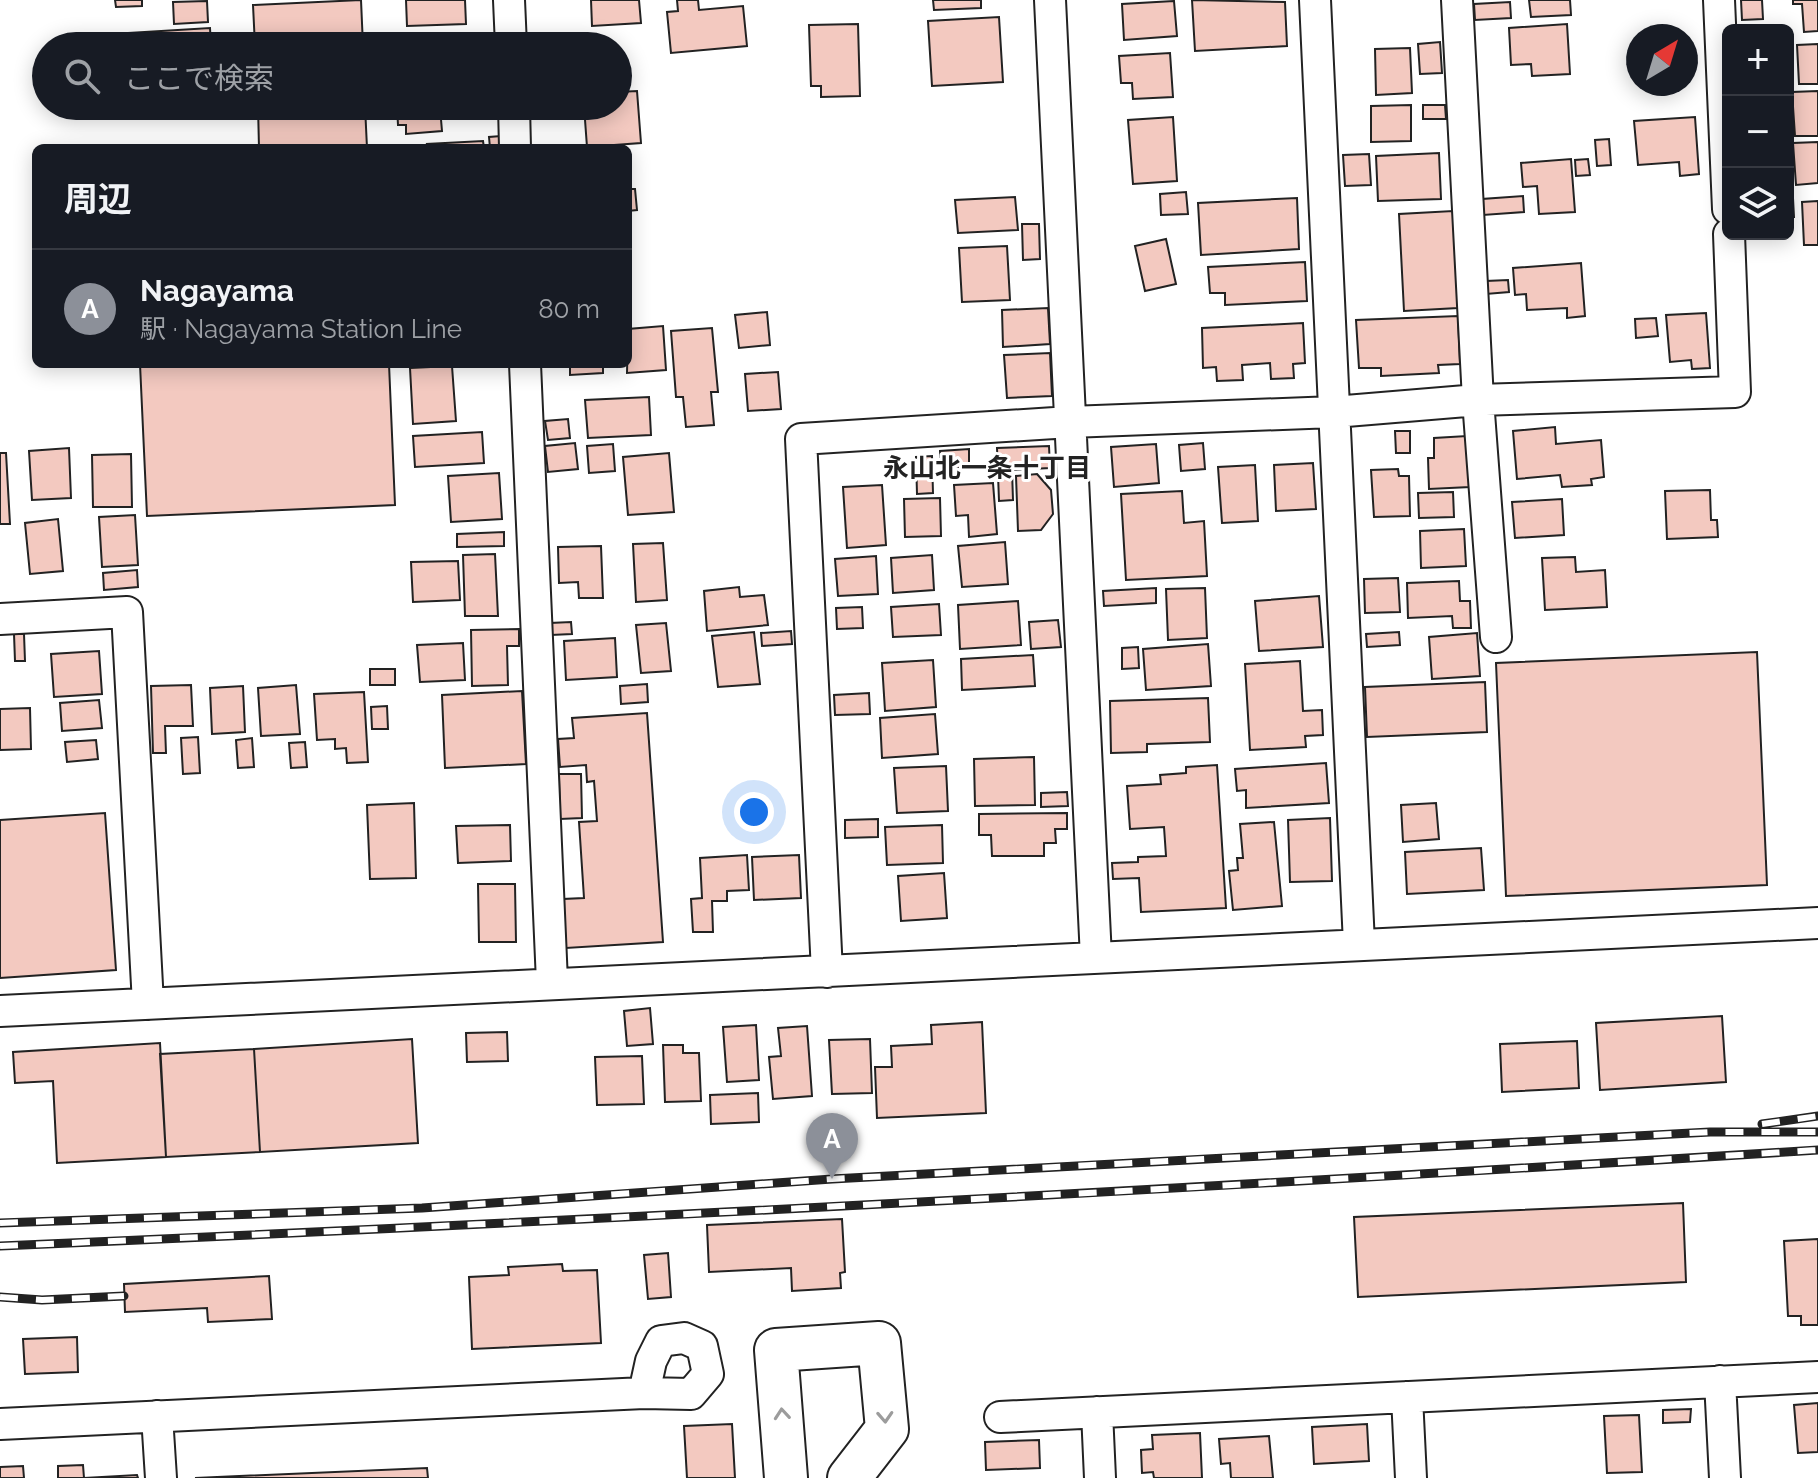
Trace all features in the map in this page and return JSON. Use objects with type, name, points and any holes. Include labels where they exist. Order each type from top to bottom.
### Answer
[{"type":"main road","points":[[786,1478],[776,1350],[879,1343],[887,1429],[849,1478]]},
{"type":"street","points":[[509,0],[510,32]]},
{"type":"street","points":[[1050,0],[1096,958]]},
{"type":"street","points":[[1315,0],[1359,944]]},
{"type":"street","points":[[1457,0],[1478,400],[1496,637]]},
{"type":"street","points":[[1719,0],[1726,168]]},
{"type":"street","points":[[514,120],[515,144]]},
{"type":"street","points":[[827,972],[801,439],[1070,422],[1334,412],[1478,400],[1735,392],[1729,240]]},
{"type":"street","points":[[525,368],[552,982]]},
{"type":"street","points":[[0,619],[127,612],[148,1004]]},
{"type":"street","points":[[0,1011],[1818,923]]},
{"type":"street","points":[[1000,1417],[1818,1377]]},
{"type":"street","points":[[1720,1381],[1725,1478]]},
{"type":"street","points":[[0,1424],[644,1393]]},
{"type":"street","points":[[1407,1397],[1411,1478]]},
{"type":"street","points":[[1097,1412],[1100,1478]]},
{"type":"street","points":[[157,1416],[161,1478]]},
{"type":"building","points":[[115,0],[142,0],[142,6],[116,7]]},
{"type":"building","points":[[361,0],[362,32],[254,32],[253,5]]},
{"type":"building","points":[[406,0],[465,0],[466,24],[407,26]]},
{"type":"building","points":[[591,0],[639,0],[641,23],[592,26]]},
{"type":"building","points":[[677,0],[698,0],[699,10],[743,6],[747,46],[671,53],[667,12],[678,11]]},
{"type":"building","points":[[933,0],[981,0],[981,8],[934,10]]},
{"type":"building","points":[[1192,0],[1285,2],[1287,46],[1195,51]]},
{"type":"building","points":[[1529,0],[1570,0],[1571,15],[1531,17]]},
{"type":"building","points":[[1741,0],[1762,0],[1763,19],[1742,20]]},
{"type":"building","points":[[1793,0],[1818,0],[1818,31],[1804,32],[1802,4],[1793,4]]},
{"type":"building","points":[[207,1],[208,22],[174,24],[173,2]]},
{"type":"building","points":[[1174,1],[1177,36],[1124,40],[1122,4]]},
{"type":"building","points":[[1510,2],[1511,18],[1475,20],[1474,4]]},
{"type":"building","points":[[999,17],[1003,82],[932,86],[928,21]]},
{"type":"building","points":[[858,24],[860,96],[821,97],[821,86],[811,86],[809,25]]},
{"type":"building","points":[[1567,24],[1570,74],[1532,76],[1531,64],[1511,65],[1509,28]]},
{"type":"building","points":[[210,28],[210,32],[145,32]]},
{"type":"building","points":[[1440,42],[1442,73],[1420,74],[1418,44]]},
{"type":"building","points":[[1818,44],[1818,84],[1799,84],[1797,45]]},
{"type":"building","points":[[1410,48],[1412,93],[1376,95],[1375,49]]},
{"type":"building","points":[[1170,53],[1173,97],[1133,99],[1132,83],[1121,83],[1119,56]]},
{"type":"building","points":[[632,91],[637,91],[641,143],[587,144],[585,120],[632,120]]},
{"type":"building","points":[[1818,91],[1818,136],[1795,136],[1794,92]]},
{"type":"building","points":[[1411,105],[1411,141],[1371,142],[1371,106]]},
{"type":"building","points":[[1423,105],[1445,105],[1446,119],[1423,119]]},
{"type":"building","points":[[1173,117],[1177,181],[1133,184],[1128,120]]},
{"type":"building","points":[[1695,117],[1699,174],[1680,176],[1679,162],[1638,165],[1634,121]]},
{"type":"building","points":[[258,120],[366,120],[367,144],[259,144]]},
{"type":"building","points":[[398,120],[441,120],[442,131],[406,134],[406,125],[398,125]]},
{"type":"building","points":[[501,136],[502,144],[490,144],[489,137]]},
{"type":"building","points":[[1609,139],[1611,165],[1597,166],[1595,140]]},
{"type":"building","points":[[483,141],[483,144],[427,144]]},
{"type":"building","points":[[1818,142],[1818,183],[1796,185],[1794,143]]},
{"type":"building","points":[[1439,153],[1441,199],[1378,201],[1376,156]]},
{"type":"building","points":[[1369,154],[1371,185],[1345,186],[1343,155]]},
{"type":"building","points":[[1571,159],[1575,212],[1539,214],[1537,186],[1523,187],[1521,163]]},
{"type":"building","points":[[1588,159],[1590,175],[1576,176],[1575,160]]},
{"type":"building","points":[[632,189],[635,189],[637,210],[632,211]]},
{"type":"building","points":[[1186,192],[1188,214],[1161,215],[1160,194]]},
{"type":"building","points":[[1523,196],[1524,212],[1483,215],[1482,199]]},
{"type":"building","points":[[1015,197],[1018,230],[958,233],[955,200]]},
{"type":"building","points":[[1297,198],[1299,249],[1201,255],[1198,203]]},
{"type":"building","points":[[1818,201],[1818,245],[1804,245],[1802,202]]},
{"type":"building","points":[[1453,211],[1458,308],[1404,311],[1399,214]]},
{"type":"building","points":[[1022,224],[1039,224],[1040,259],[1023,260]]},
{"type":"building","points":[[1166,239],[1176,284],[1145,291],[1135,246]]},
{"type":"building","points":[[1007,246],[1010,300],[962,302],[959,248]]},
{"type":"building","points":[[1305,262],[1307,301],[1225,305],[1225,293],[1210,293],[1208,267]]},
{"type":"building","points":[[1581,263],[1585,316],[1567,318],[1567,308],[1527,310],[1526,294],[1515,295],[1513,268]]},
{"type":"building","points":[[1508,280],[1509,292],[1486,294],[1486,281]]},
{"type":"building","points":[[1048,308],[1050,344],[1003,347],[1002,310]]},
{"type":"building","points":[[767,312],[770,345],[739,348],[735,315]]},
{"type":"building","points":[[1706,313],[1710,368],[1692,369],[1691,360],[1670,362],[1666,315]]},
{"type":"building","points":[[1458,316],[1460,364],[1438,365],[1439,373],[1381,376],[1381,368],[1359,368],[1356,320]]},
{"type":"building","points":[[1656,318],[1658,336],[1636,338],[1635,319]]},
{"type":"building","points":[[1303,323],[1305,363],[1293,364],[1294,378],[1271,379],[1270,363],[1242,365],[1243,380],[1217,381],[1216,367],[1203,368],[1202,328]]},
{"type":"building","points":[[663,326],[666,370],[627,373],[627,368],[632,368],[632,329]]},
{"type":"building","points":[[712,328],[718,392],[711,392],[714,425],[686,427],[683,397],[676,397],[671,331]]},
{"type":"building","points":[[1050,353],[1052,396],[1007,398],[1004,355]]},
{"type":"building","points":[[140,368],[389,368],[395,505],[147,516]]},
{"type":"building","points":[[410,368],[452,368],[456,421],[413,424]]},
{"type":"building","points":[[570,368],[603,368],[603,373],[570,375]]},
{"type":"building","points":[[778,372],[781,409],[748,411],[745,374]]},
{"type":"building","points":[[649,397],[651,435],[588,438],[585,400]]},
{"type":"building","points":[[568,419],[570,438],[548,440],[545,421]]},
{"type":"building","points":[[1555,427],[1556,444],[1601,440],[1604,477],[1591,479],[1592,485],[1562,487],[1560,475],[1517,479],[1513,431]]},
{"type":"building","points":[[1395,431],[1410,431],[1410,453],[1396,453]]},
{"type":"building","points":[[482,432],[484,463],[415,467],[413,436]]},
{"type":"building","points":[[1467,436],[1470,487],[1429,489],[1428,458],[1434,458],[1434,438]]},
{"type":"building","points":[[575,443],[578,469],[548,472],[545,446]]},
{"type":"building","points":[[1203,443],[1205,469],[1181,471],[1179,445]]},
{"type":"building","points":[[613,444],[615,471],[589,473],[587,446]]},
{"type":"building","points":[[1156,444],[1159,483],[1114,487],[1111,447]]},
{"type":"building","points":[[1049,446],[1050,468],[1012,470],[1013,500],[999,501],[997,448]]},
{"type":"building","points":[[69,448],[71,498],[32,500],[29,451]]},
{"type":"building","points":[[969,449],[969,468],[941,468],[940,451]]},
{"type":"building","points":[[0,453],[6,453],[10,524],[0,524]]},
{"type":"building","points":[[669,453],[674,512],[628,515],[623,457]]},
{"type":"building","points":[[131,454],[132,507],[93,507],[92,455]]},
{"type":"building","points":[[932,456],[933,493],[917,494],[916,457]]},
{"type":"building","points":[[1313,463],[1316,509],[1276,511],[1274,465]]},
{"type":"building","points":[[1255,465],[1258,521],[1222,523],[1218,467]]},
{"type":"building","points":[[1398,469],[1399,476],[1409,476],[1410,516],[1374,517],[1371,470]]},
{"type":"building","points":[[499,473],[502,519],[451,522],[448,476]]},
{"type":"building","points":[[1037,474],[1051,490],[1053,514],[1041,530],[1018,531],[1016,476]]},
{"type":"building","points":[[993,483],[997,534],[969,537],[968,515],[956,516],[954,485]]},
{"type":"building","points":[[882,485],[886,545],[847,548],[843,487]]},
{"type":"building","points":[[1710,490],[1711,520],[1717,520],[1718,537],[1667,539],[1665,491]]},
{"type":"building","points":[[1182,491],[1184,523],[1204,521],[1207,576],[1126,580],[1121,494]]},
{"type":"building","points":[[1453,492],[1454,517],[1419,518],[1418,493]]},
{"type":"building","points":[[940,498],[941,536],[905,537],[904,499]]},
{"type":"building","points":[[1562,499],[1564,535],[1515,538],[1512,502]]},
{"type":"building","points":[[135,515],[138,565],[102,567],[99,517]]},
{"type":"building","points":[[58,519],[63,571],[30,574],[25,523]]},
{"type":"building","points":[[1464,529],[1466,566],[1421,568],[1420,531]]},
{"type":"building","points":[[504,532],[504,546],[457,547],[457,534]]},
{"type":"building","points":[[1005,542],[1008,584],[962,587],[958,546]]},
{"type":"building","points":[[663,543],[667,600],[636,602],[633,544]]},
{"type":"building","points":[[601,546],[603,598],[579,598],[578,582],[559,583],[558,547]]},
{"type":"building","points":[[495,554],[498,616],[465,616],[463,555]]},
{"type":"building","points":[[932,555],[934,590],[893,593],[891,558]]},
{"type":"building","points":[[876,556],[878,594],[838,596],[835,559]]},
{"type":"building","points":[[1575,557],[1576,572],[1605,570],[1607,607],[1545,610],[1542,558]]},
{"type":"building","points":[[458,561],[460,600],[413,602],[411,562]]},
{"type":"building","points":[[137,570],[138,587],[104,590],[103,573]]},
{"type":"building","points":[[1398,578],[1400,612],[1365,613],[1364,579]]},
{"type":"building","points":[[1459,581],[1460,601],[1470,601],[1471,628],[1453,628],[1452,616],[1408,618],[1407,583]]},
{"type":"building","points":[[739,587],[740,597],[764,595],[768,625],[707,631],[704,591]]},
{"type":"building","points":[[1156,588],[1156,603],[1104,606],[1103,591]]},
{"type":"building","points":[[1205,588],[1207,638],[1168,640],[1166,589]]},
{"type":"building","points":[[1319,596],[1323,647],[1259,651],[1255,601]]},
{"type":"building","points":[[1018,601],[1021,645],[960,649],[958,605]]},
{"type":"building","points":[[939,604],[941,635],[893,637],[891,607]]},
{"type":"building","points":[[862,607],[863,628],[837,629],[836,608]]},
{"type":"building","points":[[1058,620],[1061,647],[1031,649],[1029,622]]},
{"type":"building","points":[[571,622],[572,634],[551,635],[550,623]]},
{"type":"building","points":[[666,623],[671,671],[641,673],[636,625]]},
{"type":"building","points":[[519,629],[519,646],[507,646],[508,685],[472,686],[471,630]]},
{"type":"building","points":[[791,631],[792,644],[762,646],[761,633]]},
{"type":"building","points":[[754,632],[760,684],[718,687],[712,636]]},
{"type":"building","points":[[1399,632],[1400,645],[1367,647],[1366,634]]},
{"type":"building","points":[[1477,633],[1480,676],[1432,679],[1429,637]]},
{"type":"building","points":[[14,634],[24,634],[25,661],[15,661]]},
{"type":"building","points":[[615,638],[617,677],[566,680],[564,641]]},
{"type":"building","points":[[463,643],[465,680],[420,682],[417,645]]},
{"type":"building","points":[[1208,644],[1211,686],[1146,690],[1143,649]]},
{"type":"building","points":[[1138,647],[1139,668],[1122,669],[1122,648]]},
{"type":"building","points":[[99,651],[102,694],[54,697],[51,654]]},
{"type":"building","points":[[1757,652],[1767,885],[1506,896],[1496,663]]},
{"type":"building","points":[[1033,655],[1035,686],[962,690],[961,659]]},
{"type":"building","points":[[933,660],[936,707],[885,711],[882,663]]},
{"type":"building","points":[[1300,661],[1303,711],[1322,710],[1323,735],[1305,736],[1306,747],[1250,750],[1245,664]]},
{"type":"building","points":[[370,669],[395,669],[395,685],[370,685]]},
{"type":"building","points":[[1485,682],[1487,732],[1367,737],[1365,687]]},
{"type":"building","points":[[647,684],[648,702],[621,704],[620,686]]},
{"type":"building","points":[[191,685],[193,726],[165,726],[166,753],[153,753],[151,686]]},
{"type":"building","points":[[296,685],[300,734],[261,736],[258,688]]},
{"type":"building","points":[[243,686],[245,732],[212,734],[210,688]]},
{"type":"building","points":[[522,691],[526,764],[445,768],[442,695]]},
{"type":"building","points":[[364,692],[368,762],[347,763],[346,748],[335,749],[335,739],[317,740],[314,694]]},
{"type":"building","points":[[869,693],[870,714],[835,715],[834,695]]},
{"type":"building","points":[[1208,698],[1210,742],[1147,744],[1147,752],[1111,753],[1110,701]]},
{"type":"building","points":[[99,700],[102,728],[62,731],[60,703]]},
{"type":"building","points":[[387,706],[388,729],[372,729],[371,707]]},
{"type":"building","points":[[30,708],[31,749],[0,750],[0,709]]},
{"type":"building","points":[[647,713],[663,942],[566,948],[563,899],[584,898],[579,822],[597,821],[594,781],[587,782],[586,765],[560,767],[558,739],[574,738],[572,718]]},
{"type":"building","points":[[935,714],[938,754],[882,758],[880,718]]},
{"type":"building","points":[[198,737],[200,773],[183,774],[181,738]]},
{"type":"building","points":[[252,738],[254,767],[238,768],[236,740]]},
{"type":"building","points":[[96,740],[98,759],[67,762],[65,742]]},
{"type":"building","points":[[305,742],[307,767],[291,768],[289,743]]},
{"type":"building","points":[[1034,757],[1035,805],[975,806],[974,759]]},
{"type":"building","points":[[1326,763],[1329,803],[1246,808],[1246,790],[1237,791],[1235,769]]},
{"type":"building","points":[[1217,765],[1226,908],[1141,912],[1139,878],[1113,879],[1112,863],[1138,862],[1138,857],[1166,856],[1164,827],[1130,829],[1127,786],[1161,784],[1160,775],[1186,773],[1186,767]]},
{"type":"building","points":[[946,766],[948,811],[897,813],[894,768]]},
{"type":"building","points":[[559,774],[581,774],[582,818],[560,819]]},
{"type":"building","points":[[1067,792],[1068,806],[1041,807],[1041,793]]},
{"type":"building","points":[[414,803],[416,878],[370,879],[367,805]]},
{"type":"building","points":[[1436,803],[1439,839],[1403,842],[1401,805]]},
{"type":"building","points":[[105,813],[116,970],[0,978],[0,820]]},
{"type":"building","points":[[1067,813],[1067,829],[1055,829],[1056,843],[1044,843],[1044,856],[992,856],[991,835],[979,835],[979,814]]},
{"type":"building","points":[[1330,818],[1332,881],[1290,882],[1288,820]]},
{"type":"building","points":[[878,819],[878,837],[845,838],[845,820]]},
{"type":"building","points":[[1274,822],[1282,906],[1233,910],[1229,871],[1238,870],[1237,858],[1243,858],[1240,824]]},
{"type":"building","points":[[510,825],[511,861],[458,863],[456,826]]},
{"type":"building","points":[[942,825],[943,863],[887,865],[885,827]]},
{"type":"building","points":[[1481,848],[1484,890],[1407,894],[1405,852]]},
{"type":"building","points":[[747,855],[749,890],[727,891],[727,901],[712,901],[713,932],[693,932],[691,899],[702,898],[700,858]]},
{"type":"building","points":[[799,855],[801,898],[754,900],[752,857]]},
{"type":"building","points":[[944,873],[947,918],[901,921],[898,876]]},
{"type":"building","points":[[478,884],[515,884],[516,942],[479,942]]},
{"type":"building","points":[[650,1008],[653,1044],[627,1046],[624,1011]]},
{"type":"building","points":[[1722,1016],[1726,1082],[1600,1090],[1596,1023]]},
{"type":"building","points":[[982,1022],[986,1113],[877,1118],[875,1067],[892,1067],[891,1046],[932,1044],[931,1025]]},
{"type":"building","points":[[756,1025],[759,1080],[727,1082],[723,1027]]},
{"type":"building","points":[[807,1026],[812,1096],[773,1099],[769,1057],[781,1056],[778,1028]]},
{"type":"building","points":[[507,1032],[508,1061],[467,1062],[466,1033]]},
{"type":"building","points":[[412,1039],[418,1143],[260,1152],[254,1049]]},
{"type":"building","points":[[870,1039],[872,1093],[832,1094],[829,1040]]},
{"type":"building","points":[[1577,1041],[1579,1088],[1502,1092],[1500,1044]]},
{"type":"building","points":[[160,1043],[166,1157],[57,1163],[53,1081],[15,1083],[13,1052]]},
{"type":"building","points":[[663,1045],[683,1045],[683,1053],[699,1053],[701,1101],[665,1102]]},
{"type":"building","points":[[254,1049],[260,1152],[166,1157],[160,1054]]},
{"type":"building","points":[[642,1056],[644,1104],[597,1105],[595,1057]]},
{"type":"building","points":[[758,1093],[759,1122],[711,1124],[710,1095]]},
{"type":"building","points":[[1683,1203],[1686,1282],[1358,1297],[1354,1217]]},
{"type":"building","points":[[842,1219],[845,1272],[840,1273],[841,1288],[792,1291],[791,1268],[709,1272],[707,1225]]},
{"type":"building","points":[[1818,1239],[1818,1325],[1801,1325],[1801,1316],[1788,1316],[1784,1241]]},
{"type":"building","points":[[668,1253],[671,1297],[648,1299],[644,1255]]},
{"type":"building","points":[[562,1264],[563,1271],[597,1270],[601,1343],[472,1349],[469,1277],[509,1275],[508,1267]]},
{"type":"building","points":[[269,1276],[272,1319],[208,1322],[207,1308],[125,1312],[124,1284]]},
{"type":"building","points":[[77,1337],[78,1372],[25,1374],[23,1339]]},
{"type":"building","points":[[1818,1403],[1818,1452],[1798,1453],[1794,1405]]},
{"type":"building","points":[[1691,1409],[1690,1422],[1663,1423],[1663,1410]]},
{"type":"building","points":[[1639,1415],[1642,1472],[1607,1473],[1604,1416]]},
{"type":"building","points":[[732,1424],[735,1478],[687,1478],[684,1426]]},
{"type":"building","points":[[1367,1424],[1369,1461],[1314,1464],[1312,1427]]},
{"type":"building","points":[[1200,1433],[1202,1478],[1154,1478],[1153,1472],[1142,1473],[1141,1450],[1153,1449],[1152,1435]]},
{"type":"building","points":[[1269,1436],[1273,1478],[1231,1478],[1230,1463],[1221,1464],[1219,1439]]},
{"type":"building","points":[[1039,1440],[1040,1468],[986,1470],[985,1442]]},
{"type":"building","points":[[83,1465],[84,1478],[58,1478],[58,1466]]},
{"type":"building","points":[[23,1466],[24,1478],[0,1478],[0,1467]]},
{"type":"building","points":[[427,1468],[428,1478],[195,1478]]},
{"type":"building","points":[[137,1475],[138,1478],[84,1478]]},
{"type":"railway","points":[[1762,1124],[1818,1116]]},
{"type":"railway","points":[[0,1223],[422,1208],[832,1179],[1710,1132],[1818,1132]]},
{"type":"railway","points":[[0,1246],[909,1202],[1818,1150]]},
{"type":"railway","points":[[0,1297],[42,1300],[124,1296]]},
{"type":"place","name":"Nagayama","points":[[832,1179]]},
{"type":"district","name":"永山北一条十丁目","points":[[987,468]]}]
